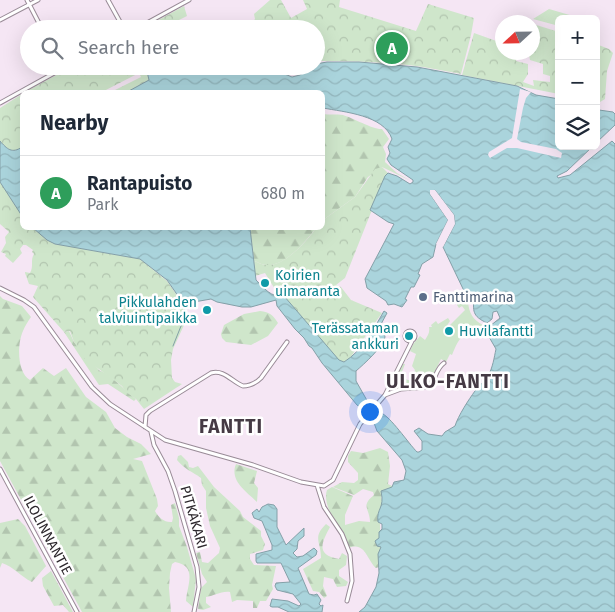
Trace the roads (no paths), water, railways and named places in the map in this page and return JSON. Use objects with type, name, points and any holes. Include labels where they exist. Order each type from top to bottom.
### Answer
[{"type":"street","points":[[27,0],[37,20]]},
{"type":"street","points":[[0,20],[38,0]]},
{"type":"street","points":[[108,0],[119,20]]},
{"type":"street","points":[[152,20],[189,0]]},
{"type":"street","points":[[21,90],[49,75]]},
{"type":"street","points":[[1,101],[20,91]]},
{"type":"street","points":[[0,288],[34,307],[96,392],[144,427],[171,442],[198,448],[301,482],[317,485],[324,486],[333,480],[366,416],[384,396],[392,391],[401,389],[430,386],[439,367],[444,363]]},
{"type":"street","points":[[384,396],[415,335],[410,331],[406,335],[407,350]]},
{"type":"street","points":[[406,339],[412,341]]},
{"type":"street","points":[[144,427],[146,415],[150,410],[211,373],[222,373],[243,386],[256,382],[261,378],[287,342]]},
{"type":"street","name":"PITKÄKARI","points":[[151,431],[154,445],[168,471],[175,491],[197,567],[199,585],[194,612]]},
{"type":"street","name":"ILOLINNANTIE","points":[[0,469],[77,612]]},
{"type":"street","points":[[317,485],[324,507],[342,534],[350,554],[352,581],[347,601]]},
{"type":"water","points":[[325,62],[327,62],[359,62],[417,67],[517,86],[536,95],[555,98],[555,150],[589,150],[567,171],[557,176],[558,178],[570,175],[612,141],[615,144],[615,612],[359,612],[365,607],[376,587],[379,573],[378,554],[381,547],[377,546],[375,541],[379,538],[379,532],[382,529],[382,524],[378,522],[382,501],[381,491],[392,487],[394,482],[404,480],[406,471],[402,460],[377,431],[371,415],[357,405],[322,363],[277,306],[276,300],[251,307],[217,302],[211,299],[194,302],[185,306],[167,280],[140,259],[55,244],[35,230],[250,230],[256,280],[272,294],[284,296],[339,360],[344,362],[357,352],[384,311],[387,313],[380,326],[385,336],[384,341],[373,355],[356,371],[356,381],[373,411],[385,415],[419,452],[422,450],[422,441],[414,431],[419,428],[428,434],[442,436],[455,426],[470,398],[487,378],[496,349],[485,330],[500,318],[497,311],[493,312],[492,319],[487,323],[478,318],[474,313],[474,297],[470,298],[465,293],[443,247],[455,224],[454,215],[435,190],[430,194],[448,220],[436,244],[433,257],[422,264],[418,274],[420,275],[414,287],[411,287],[405,299],[407,300],[402,307],[394,304],[388,305],[386,301],[367,288],[365,279],[394,224],[370,210],[388,173],[410,184],[413,180],[391,165],[387,159],[390,153],[388,147],[392,139],[388,131],[381,125],[352,113],[325,108],[325,90],[131,90],[149,80],[148,75],[287,75],[292,77],[300,75],[325,75]]},
{"type":"water","points":[[600,110],[613,112],[615,114],[615,125],[600,139]]},
{"type":"water","points":[[0,141],[10,150],[20,148],[20,213],[0,182]]},
{"type":"water","points":[[268,504],[274,505],[277,509],[277,527],[286,545],[304,528],[304,536],[298,541],[297,549],[293,553],[297,557],[303,556],[314,548],[317,551],[316,555],[298,568],[309,594],[317,594],[321,600],[319,604],[323,605],[322,612],[289,612],[270,606],[272,599],[288,601],[299,606],[301,604],[293,594],[277,590],[275,586],[276,583],[290,582],[281,563],[257,563],[256,561],[256,554],[272,550],[272,545],[262,521],[254,518],[252,513],[257,509],[259,512],[262,507]]},
{"type":"waterway","points":[[173,346],[181,326],[185,323],[184,312],[186,306]]},
{"type":"place","name":"Rantapuisto","points":[[392,48]]},
{"type":"place","name":"Koirien uimaranta","points":[[265,283]]},
{"type":"place","name":"Fanttimarina","points":[[423,297]]},
{"type":"place","name":"Pikkulahden talviuintipaikka","points":[[207,310]]},
{"type":"place","name":"Huvilafantti","points":[[449,331]]},
{"type":"place","name":"Terässataman ankkuri","points":[[409,336]]},
{"type":"district","name":"ULKO-FANTTI","points":[[448,381]]},
{"type":"district","name":"FANTTI","points":[[231,426]]}]
